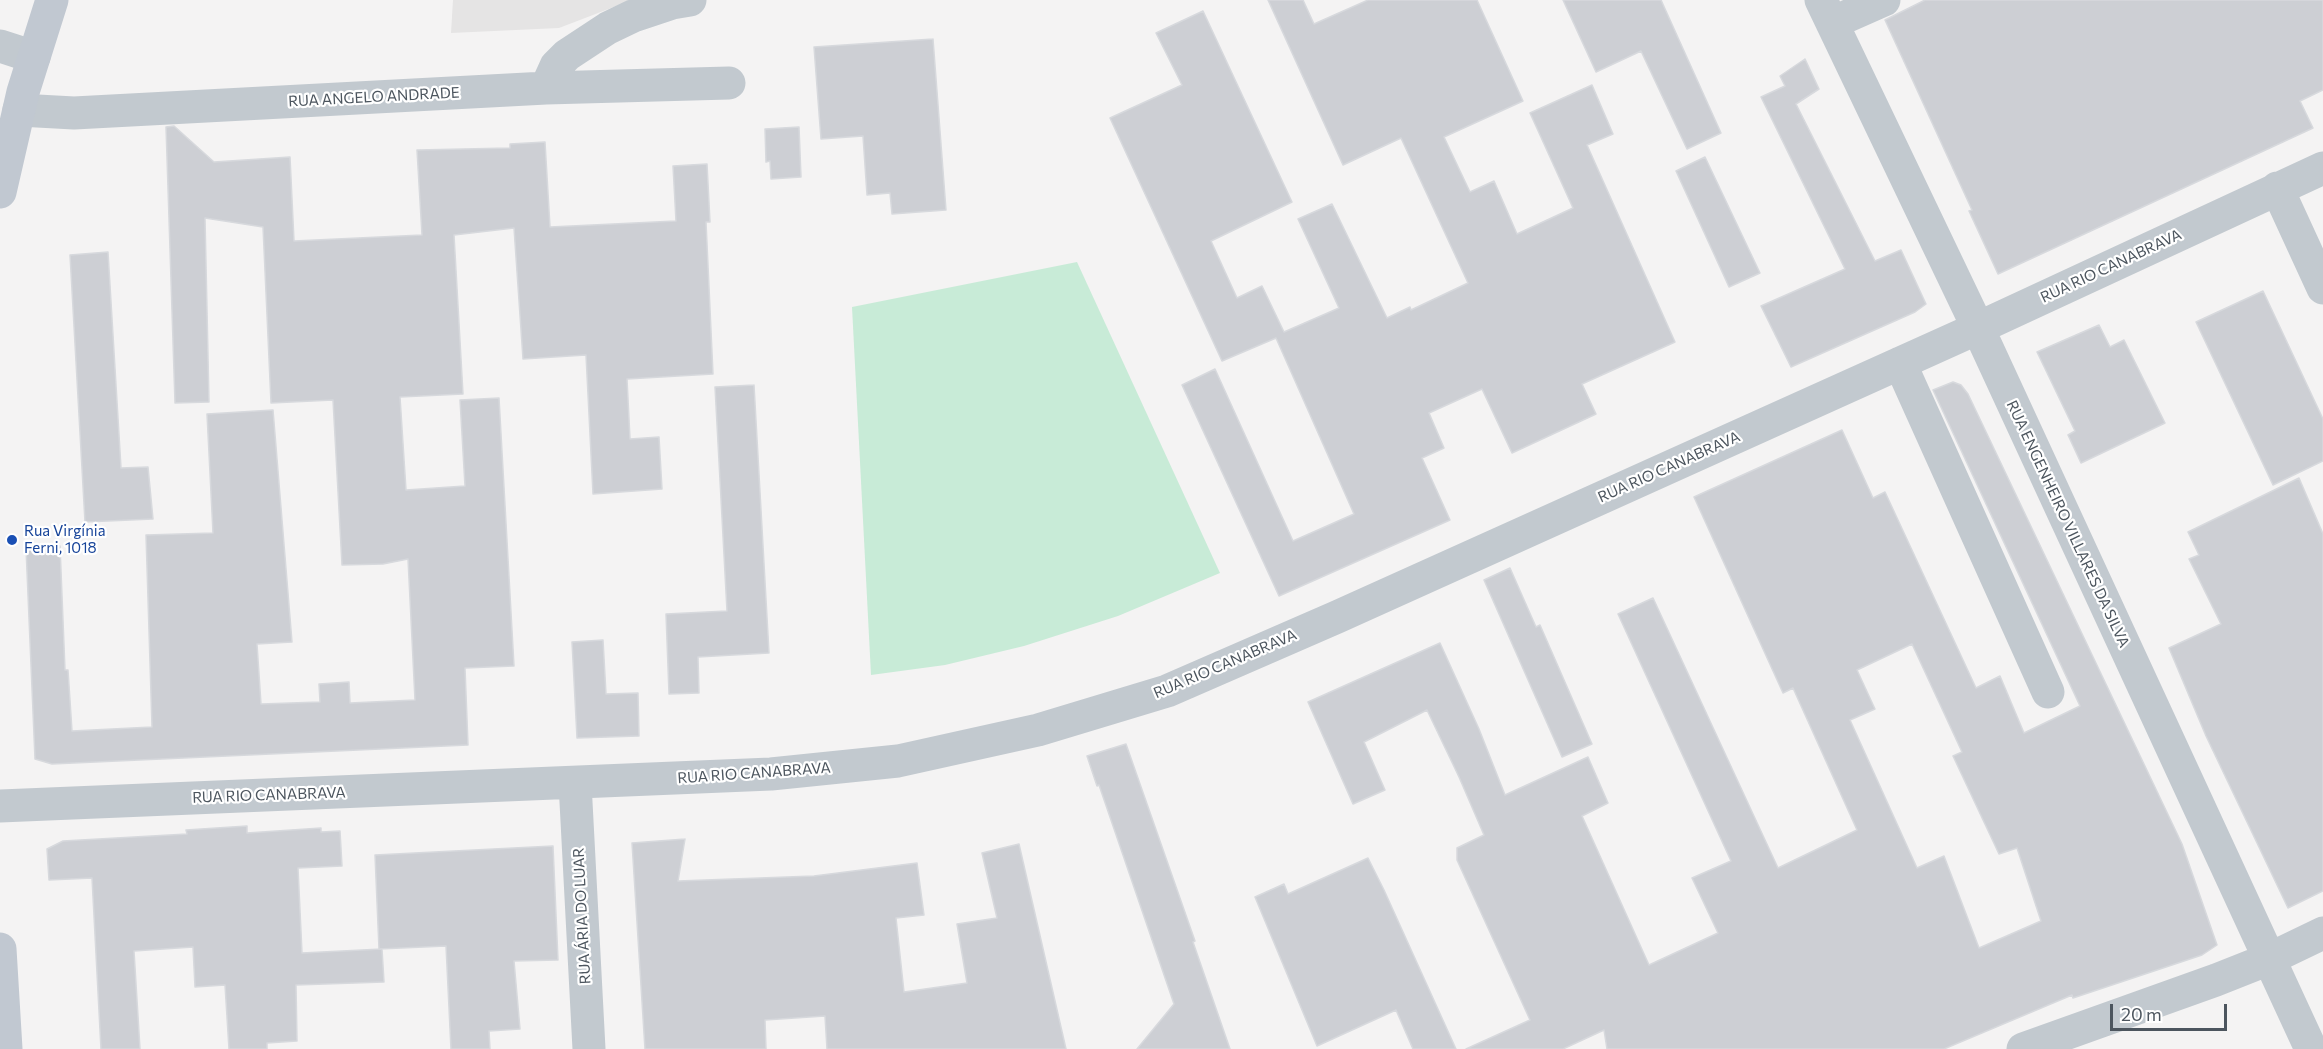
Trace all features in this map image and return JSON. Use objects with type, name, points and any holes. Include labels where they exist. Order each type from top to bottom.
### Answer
[{"type":"street","points":[[0,192],[19,110],[52,0]]},
{"type":"street","points":[[546,88],[556,66],[567,55],[608,28],[633,16],[672,3],[690,0]]},
{"type":"street","points":[[1827,12],[1884,0]]},
{"type":"street","name":"RUA ENGENHEIRO VILLARES DA SILVA","points":[[1827,12],[1978,328],[2311,1049]]},
{"type":"street","points":[[0,46],[34,57]]},
{"type":"street","name":"RUA ANGELO ANDRADE","points":[[19,110],[74,113],[546,88],[729,83]]},
{"type":"street","name":"RUA RIO CANABRAVA","points":[[0,806],[771,774],[898,761],[1038,730],[1167,691],[1337,617],[1978,328],[2323,168]]},
{"type":"street","points":[[2277,188],[2323,288]]},
{"type":"street","points":[[1900,363],[2048,692]]},
{"type":"street","name":"RUA ÁRIA DO LUAR","points":[[575,783],[588,1049]]},
{"type":"street","points":[[2023,1049],[2216,980],[2270,959],[2323,933]]},
{"type":"street","points":[[0,949],[6,1049]]},
{"type":"shaded area","points":[[453,0],[632,0],[559,28],[451,33]]},
{"type":"green space","points":[[1077,262],[1220,573],[1118,616],[1024,646],[945,665],[871,675],[852,307]]},
{"type":"building","points":[[1268,0],[1303,0],[1314,24],[1368,0],[1477,0],[1523,101],[1444,137],[1470,192],[1494,181],[1517,234],[1573,208],[1530,113],[1592,85],[1613,134],[1587,145],[1675,342],[1582,384],[1596,414],[1512,453],[1482,389],[1429,413],[1444,448],[1422,458],[1450,520],[1279,596],[1182,385],[1215,369],[1293,541],[1354,514],[1276,338],[1222,361],[1110,118],[1182,85],[1156,33],[1203,11],[1292,202],[1211,241],[1237,298],[1262,286],[1284,332],[1339,308],[1298,219],[1332,204],[1387,318],[1410,307],[1411,310],[1468,283],[1401,138],[1343,165]]},
{"type":"building","points":[[1563,0],[1661,0],[1721,133],[1687,149],[1641,51],[1596,72]]},
{"type":"building","points":[[1925,0],[2323,0],[2323,90],[2300,101],[2313,128],[1998,274],[1969,211],[1972,210],[1885,20]]},
{"type":"building","points":[[933,39],[946,210],[892,214],[890,193],[867,195],[863,136],[821,139],[814,47]]},
{"type":"building","points":[[1805,59],[1819,89],[1796,104],[1875,261],[1901,250],[1926,304],[1915,312],[1791,367],[1761,306],[1845,269],[1761,97],[1785,86],[1780,76]]},
{"type":"building","points":[[174,126],[214,162],[290,157],[294,241],[422,235],[417,150],[510,148],[510,144],[545,142],[550,227],[676,221],[673,166],[707,164],[710,222],[706,222],[713,374],[627,379],[630,439],[659,437],[662,489],[593,494],[586,355],[523,359],[514,228],[454,235],[463,394],[400,397],[406,490],[465,486],[460,400],[499,398],[514,666],[465,668],[468,745],[52,764],[35,759],[26,548],[60,546],[65,670],[68,670],[72,731],[152,727],[146,535],[213,533],[207,414],[273,410],[292,642],[257,644],[261,704],[320,702],[319,684],[349,682],[350,703],[415,700],[408,559],[383,564],[342,565],[333,400],[271,403],[263,227],[205,218],[209,402],[175,403],[166,127]]},
{"type":"building","points":[[799,127],[801,177],[771,179],[770,161],[766,162],[765,129]]},
{"type":"building","points":[[1705,157],[1760,273],[1729,287],[1676,171]]},
{"type":"building","points":[[108,252],[121,468],[148,467],[153,519],[85,522],[70,255]]},
{"type":"building","points":[[2263,291],[2323,419],[2323,461],[2273,485],[2196,322]]},
{"type":"building","points":[[2099,325],[2110,347],[2124,340],[2165,423],[2081,463],[2068,435],[2075,431],[2037,352]]},
{"type":"building","points":[[1953,382],[1961,385],[1968,394],[2182,844],[2217,945],[2202,955],[2073,998],[2072,995],[1944,1049],[1607,1049],[1604,1030],[1563,1049],[1466,1049],[1530,1020],[1457,860],[1457,848],[1484,835],[1459,777],[1427,710],[1364,742],[1385,790],[1353,804],[1308,702],[1440,643],[1479,729],[1505,795],[1588,757],[1608,803],[1582,816],[1649,965],[1718,933],[1692,878],[1731,861],[1618,614],[1653,598],[1778,868],[1857,830],[1793,688],[1783,693],[1694,497],[1842,430],[1873,498],[1885,492],[1976,688],[2000,676],[2024,733],[2080,706],[1933,390]],"holes":[[[1912,644],[1962,752],[1953,756],[1999,854],[2017,848],[2041,921],[1979,948],[1944,856],[1917,868],[1850,720],[1875,709],[1857,670]]]},
{"type":"building","points":[[754,385],[769,653],[698,657],[699,693],[669,694],[666,614],[727,611],[715,387]]},
{"type":"building","points":[[2299,478],[2323,534],[2323,891],[2288,908],[2206,736],[2169,648],[2221,624],[2189,559],[2199,555],[2188,532]]},
{"type":"building","points":[[1510,568],[1536,627],[1540,625],[1592,744],[1562,757],[1484,580]]},
{"type":"building","points":[[603,640],[606,694],[638,693],[639,736],[577,738],[572,642]]},
{"type":"building","points":[[1126,744],[1230,1049],[1137,1049],[1174,1004],[1087,756]]},
{"type":"building","points":[[247,826],[247,833],[321,828],[321,832],[340,831],[342,866],[298,868],[302,953],[382,949],[384,982],[296,985],[297,1041],[267,1043],[267,1049],[229,1049],[225,985],[195,987],[193,947],[134,951],[140,1049],[101,1049],[92,878],[49,880],[47,849],[63,841],[187,834],[186,830]]},
{"type":"building","points":[[685,839],[678,881],[814,876],[917,863],[924,915],[896,918],[904,992],[967,983],[957,924],[997,918],[982,853],[1019,844],[1066,1049],[827,1049],[825,1016],[765,1020],[766,1049],[645,1049],[632,843]]},
{"type":"building","points":[[553,846],[558,960],[514,961],[520,1029],[489,1031],[490,1049],[451,1049],[446,946],[379,949],[375,855]]},
{"type":"building","points":[[1368,858],[1456,1049],[1413,1049],[1396,1010],[1317,1046],[1255,897],[1284,884],[1288,894]]},
{"type":"place","name":"Rua Virgínia Ferni, 1018","points":[[12,540]]}]
